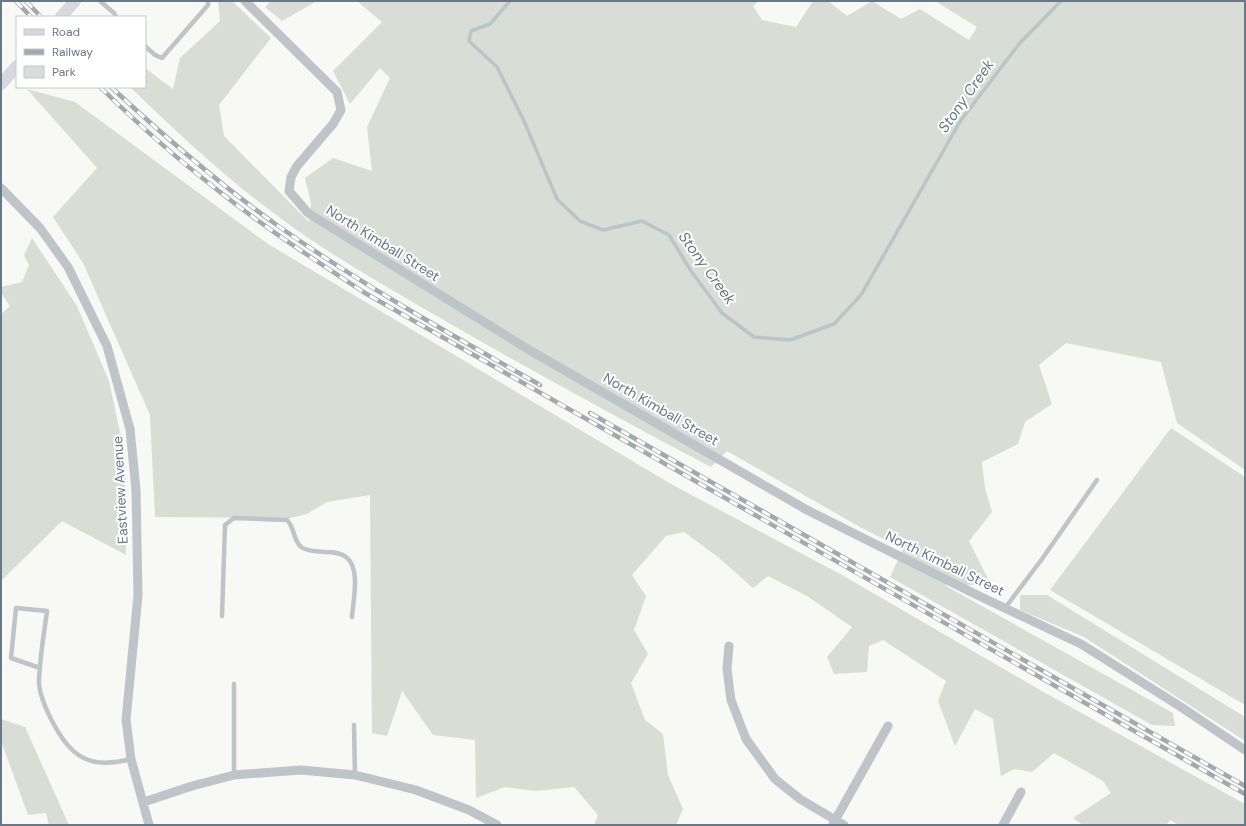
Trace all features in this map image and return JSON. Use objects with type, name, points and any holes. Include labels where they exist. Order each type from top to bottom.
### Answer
[{"type":"main road","points":[[62,16],[75,1]]},
{"type":"main road","points":[[2,80],[16,67]]},
{"type":"street","name":"North Kimball Street","points":[[246,1],[337,92],[341,110],[333,124],[297,166],[291,177],[289,191],[308,213],[530,351],[807,510],[1005,608],[1082,644],[1245,750]]},
{"type":"street","name":"Eastview Avenue","points":[[1,188],[40,228],[68,267],[107,346],[130,429],[136,490],[138,587],[126,720],[132,759],[149,825]]},
{"type":"street","points":[[729,646],[728,669],[732,700],[746,740],[775,779],[834,823],[844,825]]},
{"type":"street","points":[[834,823],[888,726]]},
{"type":"street","points":[[144,802],[192,786],[234,775],[301,770],[355,775],[416,790],[469,810],[496,825]]},
{"type":"street","points":[[1003,825],[1021,792]]},
{"type":"lane","points":[[100,1],[116,16]]},
{"type":"lane","points":[[146,47],[155,55],[162,58],[208,4],[208,1]]},
{"type":"lane","points":[[1005,608],[1042,559],[1097,480]]},
{"type":"lane","points":[[222,616],[225,525],[234,518],[287,520],[292,526],[294,537],[300,546],[307,550],[334,552],[346,556],[353,565],[355,582],[352,617]]},
{"type":"lane","points":[[40,668],[11,658],[16,608],[47,611],[39,686],[46,710],[57,731],[68,747],[82,757],[100,763],[132,759]]},
{"type":"lane","points":[[234,684],[234,775]]},
{"type":"lane","points":[[354,724],[355,775]]},
{"type":"green space","points":[[218,1],[232,1],[271,38],[219,105],[224,136],[309,222],[311,203],[305,178],[333,158],[372,171],[367,127],[390,78],[380,68],[350,104],[333,71],[382,22],[357,1],[759,1],[753,6],[762,20],[796,27],[813,1],[828,1],[847,16],[872,1],[901,19],[920,9],[969,40],[977,27],[935,1],[1245,1],[1245,470],[1177,423],[1161,362],[1066,343],[1039,365],[1052,404],[1025,422],[1018,444],[982,462],[985,488],[992,512],[969,541],[991,585],[944,585],[1173,713],[1175,726],[1152,725],[890,577],[903,549],[860,527],[727,451],[711,467],[503,354],[373,279],[294,228],[200,153],[131,88],[146,88],[146,69],[173,89],[180,58],[220,21]]},
{"type":"green space","points":[[271,1],[317,1],[282,21],[265,7]]},
{"type":"green space","points":[[27,89],[75,102],[268,244],[671,484],[842,575],[1040,690],[1245,804],[1245,825],[1179,825],[1170,820],[1166,825],[1083,825],[1073,818],[1111,793],[1103,781],[1054,753],[1032,772],[1014,769],[1001,776],[993,719],[975,709],[955,746],[938,701],[946,681],[883,640],[869,646],[867,672],[834,674],[827,657],[852,627],[807,596],[768,576],[753,588],[718,557],[684,532],[666,536],[632,575],[646,596],[634,630],[648,654],[631,683],[645,720],[663,734],[668,775],[683,809],[676,825],[594,825],[598,815],[574,787],[536,791],[505,787],[476,798],[475,740],[433,735],[402,691],[387,736],[372,733],[370,495],[327,502],[307,514],[290,518],[155,517],[150,415],[83,263],[53,217],[97,168]]},
{"type":"green space","points":[[32,238],[77,306],[109,381],[125,455],[126,555],[62,521],[1,581],[1,314],[10,306],[1,293],[1,287],[22,282],[29,265],[24,255]]},
{"type":"green space","points":[[1171,428],[1245,477],[1245,705],[1050,590]]},
{"type":"green space","points":[[1020,595],[1047,595],[1245,717],[1245,741],[1084,637],[1020,610]]},
{"type":"green space","points":[[1,719],[25,727],[69,825],[49,825],[46,813],[28,815],[1,741]]},
{"type":"waterway","name":"Stony Creek","points":[[510,1],[490,24],[471,31],[469,41],[497,67],[524,121],[557,199],[580,221],[603,230],[642,221],[669,235],[691,271],[722,313],[754,337],[790,340],[834,324],[861,295],[961,120],[1019,44],[1061,1]]},
{"type":"railway","points":[[16,1],[30,16]]},
{"type":"railway","points":[[26,1],[40,16]]},
{"type":"railway","points":[[101,88],[167,149],[247,213],[365,293],[1245,794]]},
{"type":"railway","points":[[112,88],[194,160],[281,228],[376,290],[540,385]]},
{"type":"railway","points":[[590,413],[1245,786]]}]
